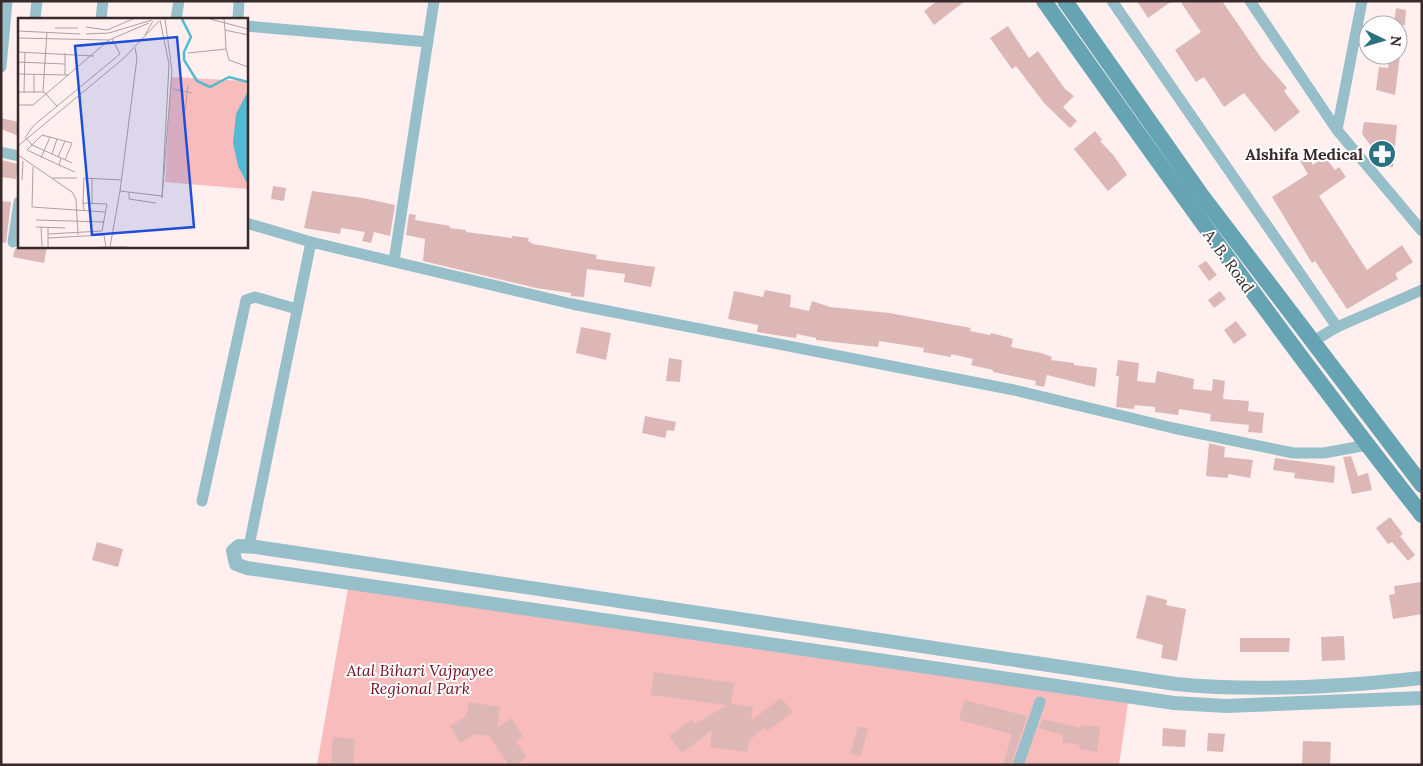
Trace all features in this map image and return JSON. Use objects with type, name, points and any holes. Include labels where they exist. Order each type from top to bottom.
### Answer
[{"type":"main road","name":"A. B. Road","points":[[1044,1],[1186,203],[1298,356],[1422,515]]},
{"type":"main road","name":"A. B. Road","points":[[1065,1],[1202,196],[1422,485]]},
{"type":"street","points":[[2,63],[3,23],[7,1]]},
{"type":"street","points":[[35,18],[37,1]]},
{"type":"street","points":[[101,18],[103,1]]},
{"type":"street","points":[[176,18],[179,1]]},
{"type":"street","points":[[238,18],[239,1]]},
{"type":"street","points":[[394,261],[434,1]]},
{"type":"street","points":[[1112,1],[1337,327]]},
{"type":"street","points":[[1250,1],[1337,130],[1422,231]]},
{"type":"street","points":[[1337,130],[1362,1]]},
{"type":"street","points":[[248,26],[428,42]]},
{"type":"street","points":[[1,152],[18,156]]},
{"type":"street","points":[[13,242],[18,209]]},
{"type":"street","points":[[248,224],[311,242],[572,304],[1014,390],[1173,428],[1293,453],[1324,453],[1367,445]]},
{"type":"street","points":[[249,546],[311,242]]},
{"type":"street","points":[[1312,342],[1337,327],[1422,290]]},
{"type":"street","points":[[202,501],[246,300],[255,297],[297,309]]},
{"type":"street","points":[[1421,678],[1302,687],[1223,689],[1176,684],[249,546],[239,546],[233,551],[233,558],[236,564],[247,568],[1174,703],[1226,706],[1422,698]]},
{"type":"street","points":[[1018,765],[1040,702]]},
{"type":"green space","name":"Atal Bihari Vajpayee Regional Park","points":[[349,583],[1129,696],[1119,765],[317,765]]},
{"type":"building","points":[[937,1],[965,1],[934,25],[924,11]]},
{"type":"building","points":[[1137,1],[1172,1],[1148,18]]},
{"type":"building","points":[[1180,1],[1222,1],[1262,59],[1287,88],[1284,91],[1300,112],[1275,132],[1244,93],[1224,107],[1204,77],[1196,82],[1175,50],[1201,32]]},
{"type":"building","points":[[1396,8],[1406,10],[1406,15],[1395,15]]},
{"type":"building","points":[[1008,26],[1029,58],[1038,51],[1065,89],[1074,96],[1063,107],[1077,121],[1070,128],[1044,103],[1016,66],[1012,69],[990,38]]},
{"type":"building","points":[[1388,65],[1399,65],[1395,95],[1376,90],[1379,67],[1388,68]]},
{"type":"building","points":[[1,118],[18,122],[18,136],[1,129]]},
{"type":"building","points":[[1364,122],[1397,125],[1393,167],[1387,167],[1362,134]]},
{"type":"building","points":[[1095,131],[1102,140],[1100,141],[1114,156],[1127,175],[1108,191],[1074,149]]},
{"type":"building","points":[[1308,156],[1313,165],[1324,156],[1335,170],[1339,167],[1346,177],[1319,196],[1367,270],[1402,245],[1413,262],[1395,274],[1398,279],[1347,309],[1315,261],[1312,263],[1272,197],[1308,174],[1300,161]]},
{"type":"building","points":[[1,160],[18,164],[16,179],[1,177]]},
{"type":"building","points":[[273,186],[286,188],[284,201],[271,199]]},
{"type":"building","points":[[312,191],[363,198],[395,205],[390,236],[374,232],[371,243],[362,241],[365,232],[341,228],[340,234],[304,228]]},
{"type":"building","points":[[1,201],[11,202],[6,243],[1,242]]},
{"type":"building","points":[[409,214],[416,215],[415,220],[450,226],[450,228],[466,230],[466,232],[512,238],[512,236],[529,238],[528,241],[533,244],[597,255],[596,259],[655,267],[651,287],[624,282],[625,274],[587,269],[584,297],[571,296],[571,293],[536,288],[423,261],[425,239],[406,235]]},
{"type":"building","points":[[18,247],[47,248],[44,263],[13,257],[15,249]]},
{"type":"building","points":[[1206,261],[1217,275],[1209,281],[1198,266]]},
{"type":"building","points":[[765,290],[791,295],[790,307],[809,311],[812,301],[830,307],[889,313],[971,328],[970,331],[990,335],[991,333],[1013,339],[1011,347],[1041,353],[1052,357],[1051,360],[1097,368],[1095,387],[1047,375],[1044,387],[1035,385],[1036,381],[993,372],[993,370],[971,365],[973,359],[951,354],[951,357],[923,352],[924,348],[879,341],[878,347],[816,340],[816,338],[797,334],[796,338],[775,335],[757,332],[758,325],[728,319],[734,291],[763,297]]},
{"type":"building","points":[[1220,291],[1226,299],[1214,308],[1208,300]]},
{"type":"building","points":[[1236,321],[1247,335],[1234,344],[1224,330]]},
{"type":"building","points":[[581,327],[611,333],[606,360],[576,353]]},
{"type":"building","points":[[669,358],[682,360],[680,382],[666,381]]},
{"type":"building","points":[[1118,360],[1139,363],[1137,381],[1155,383],[1157,371],[1194,379],[1193,389],[1212,391],[1213,379],[1225,381],[1223,399],[1249,401],[1248,411],[1264,413],[1262,433],[1248,432],[1249,425],[1210,421],[1211,414],[1179,409],[1178,415],[1155,412],[1155,407],[1135,405],[1134,409],[1116,407],[1119,376],[1116,376]]},
{"type":"building","points":[[645,416],[676,422],[674,431],[667,430],[665,438],[642,433]]},
{"type":"building","points":[[1209,443],[1225,447],[1224,457],[1253,460],[1250,478],[1228,474],[1228,478],[1206,476]]},
{"type":"building","points":[[1351,456],[1358,476],[1368,473],[1372,490],[1352,494],[1343,457]]},
{"type":"building","points":[[1275,458],[1335,466],[1334,483],[1294,478],[1295,473],[1273,470]]},
{"type":"building","points":[[1390,517],[1403,534],[1400,536],[1415,555],[1408,561],[1392,542],[1388,544],[1376,528]]},
{"type":"building","points":[[97,542],[123,549],[118,567],[92,560]]},
{"type":"building","points":[[1422,582],[1422,614],[1393,619],[1389,595],[1395,594],[1394,586]]},
{"type":"building","points":[[1147,595],[1167,600],[1166,605],[1186,609],[1177,661],[1161,658],[1163,645],[1136,638]]},
{"type":"building","points":[[1344,636],[1345,660],[1322,661],[1321,637]]},
{"type":"building","points":[[1240,638],[1290,638],[1289,652],[1240,652]]},
{"type":"building","points":[[654,672],[734,683],[731,704],[753,707],[751,721],[781,698],[793,712],[767,731],[764,727],[749,741],[747,752],[710,747],[712,730],[682,753],[669,736],[691,720],[695,724],[727,705],[651,695]]},
{"type":"building","points":[[964,700],[1027,716],[1011,765],[1003,765],[1012,734],[959,720]]},
{"type":"building","points":[[469,702],[500,707],[497,728],[511,718],[523,736],[516,741],[527,757],[515,765],[509,765],[489,736],[475,734],[460,743],[450,726],[466,716]]},
{"type":"building","points":[[1042,719],[1081,728],[1081,725],[1100,727],[1097,752],[1079,749],[1080,745],[1062,742],[1063,735],[1039,728]]},
{"type":"building","points":[[858,726],[868,728],[861,756],[850,754]]},
{"type":"building","points":[[1163,728],[1186,730],[1185,747],[1162,746]]},
{"type":"building","points":[[1208,733],[1225,734],[1223,752],[1207,751]]},
{"type":"building","points":[[333,737],[355,739],[353,765],[331,765]]},
{"type":"building","points":[[1303,741],[1331,742],[1330,765],[1302,765]]},
{"type":"place","name":"Alshifa Medical","points":[[1382,154]]}]
